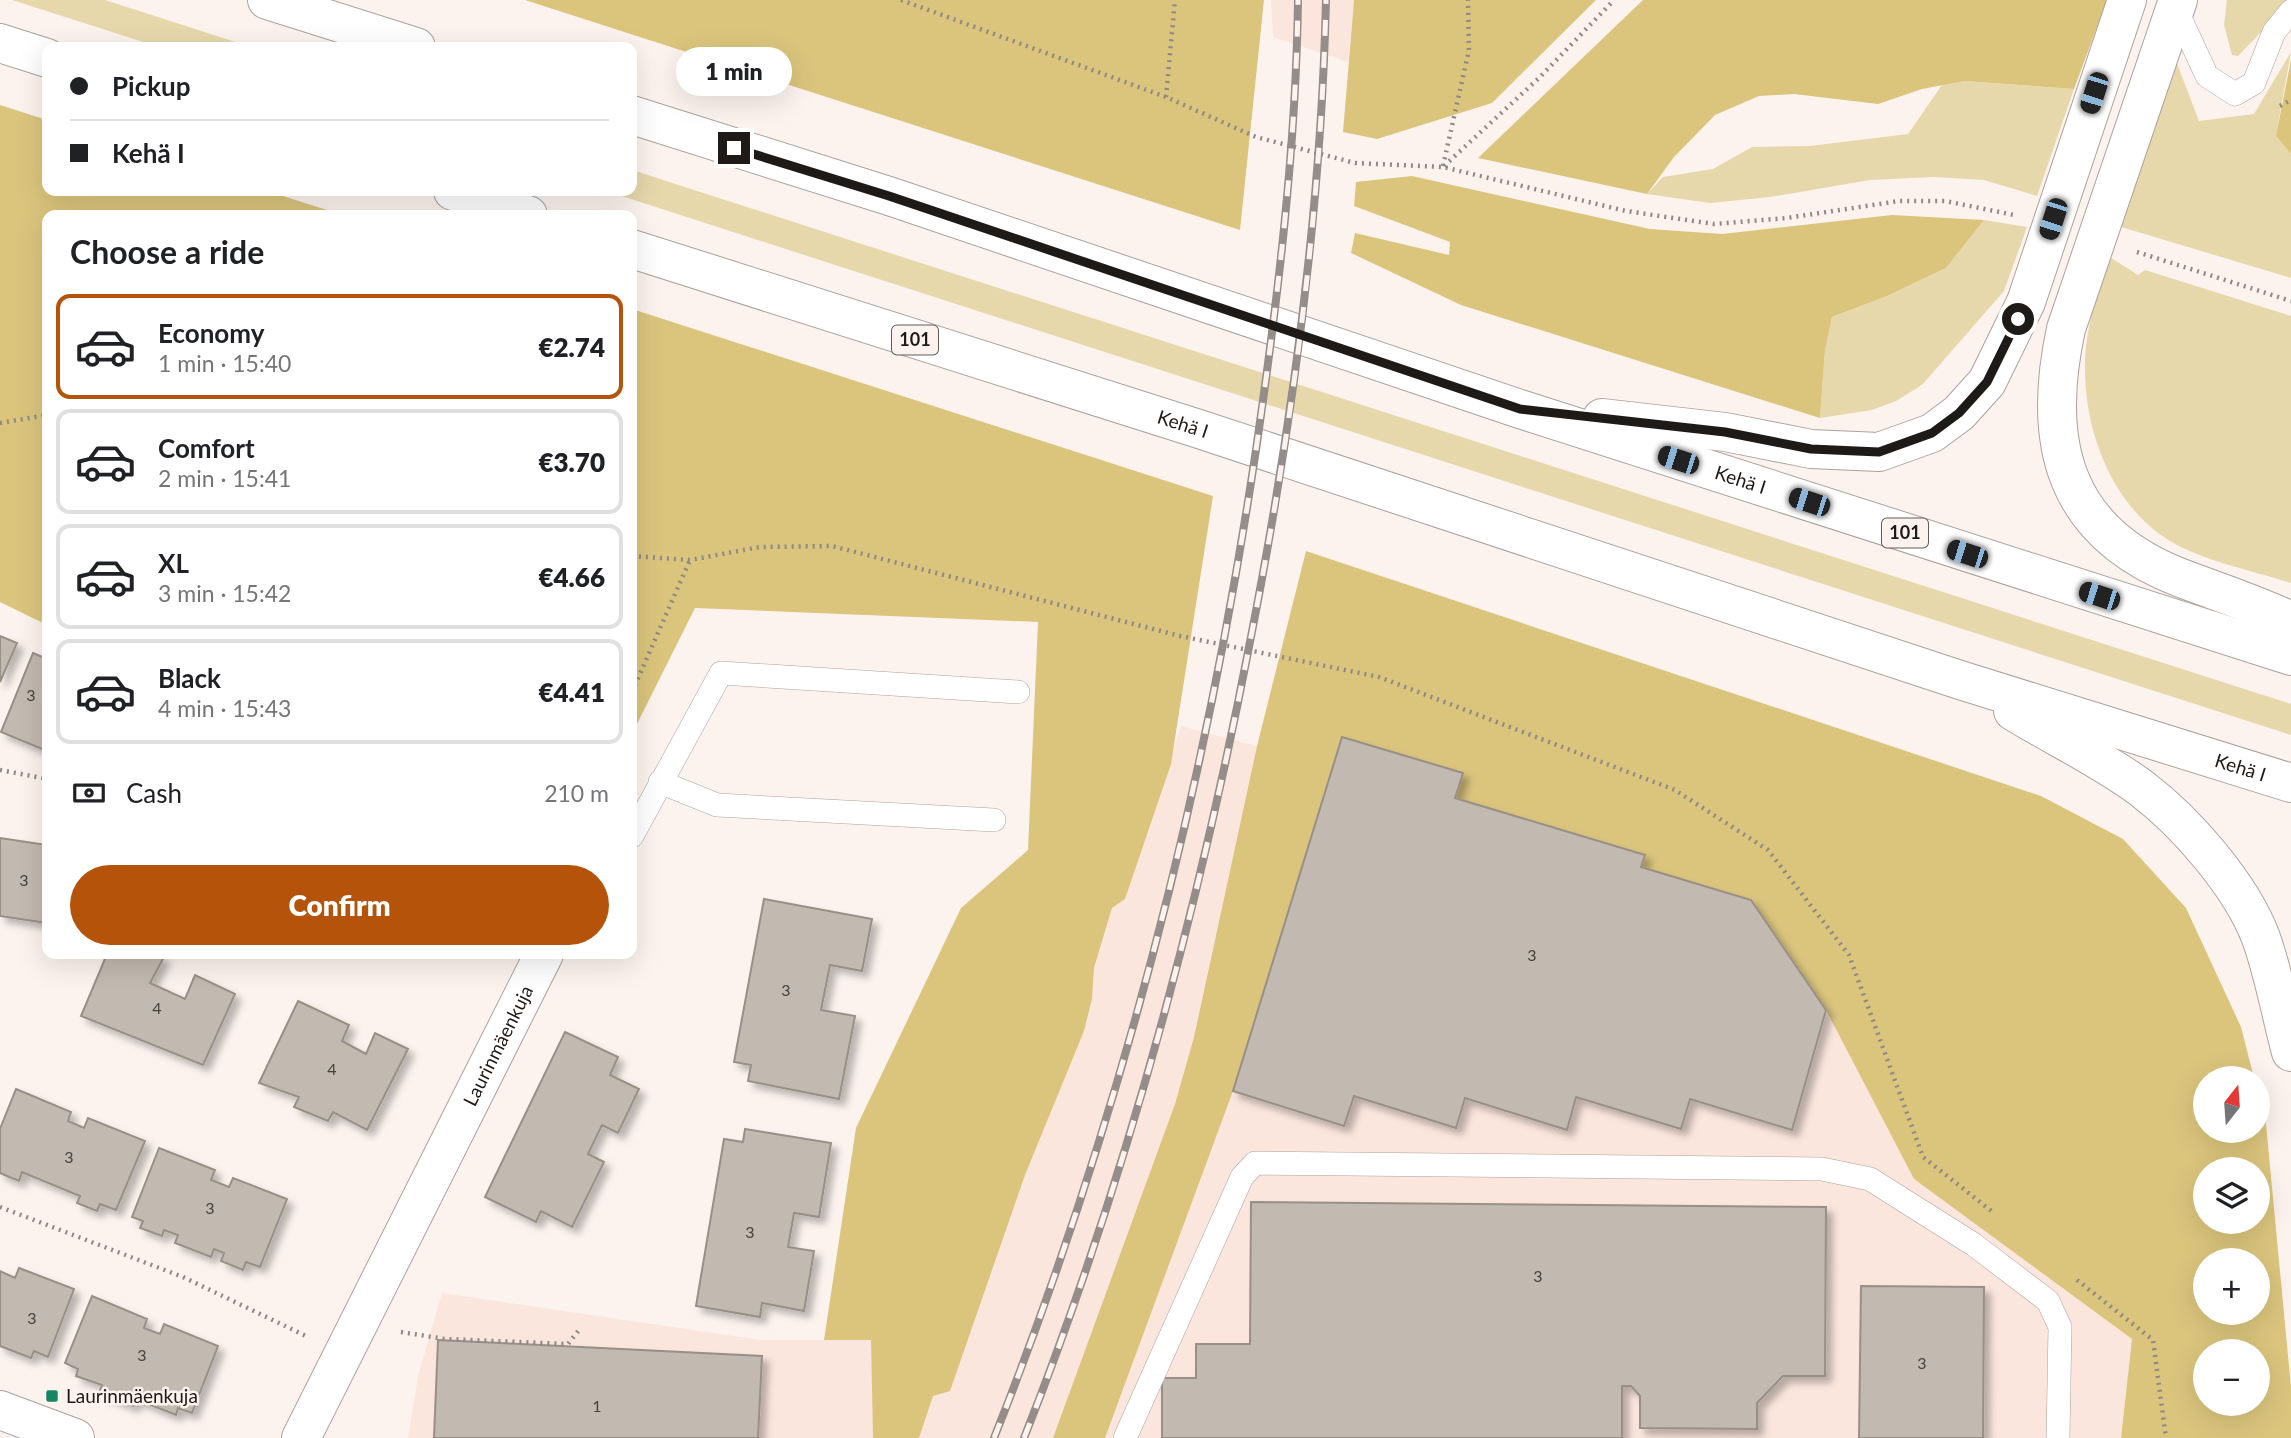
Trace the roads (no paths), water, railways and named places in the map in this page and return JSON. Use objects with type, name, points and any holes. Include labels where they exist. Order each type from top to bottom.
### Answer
[{"type":"main road","points":[[267,0],[400,42]]},
{"type":"main road","points":[[1520,409],[1725,432],[1811,449],[1879,452],[1932,433],[1959,413],[1987,382],[2011,337],[2026,302],[2126,0]]},
{"type":"main road","points":[[2176,3],[2066,329],[2057,373],[2064,464],[2076,495],[2108,536],[2143,559],[2180,577],[2242,598],[2291,621]]},
{"type":"main road","points":[[0,43],[42,56]]},
{"type":"main road","name":"Kehä I","points":[[637,117],[889,196],[1520,409],[2291,656]]},
{"type":"main road","points":[[469,196],[512,210]]},
{"type":"main road","name":"Kehä I","points":[[637,251],[1199,429],[1960,680],[2291,783]]},
{"type":"main road","points":[[1960,680],[2141,788],[2182,825],[2237,894],[2260,937],[2291,1052]]},
{"type":"main road","name":"Laurinmäenkuja","points":[[301,1438],[541,959]]},
{"type":"main road","points":[[0,1410],[75,1438]]},
{"type":"lane","points":[[2176,3],[2207,76],[2235,93],[2254,83],[2274,32],[2291,11]]},
{"type":"lane","points":[[637,826],[721,673],[1018,692]]},
{"type":"lane","points":[[660,782],[717,805],[994,820]]},
{"type":"lane","points":[[1125,1438],[1242,1177],[1255,1163],[1822,1169],[1870,1180],[1973,1244],[2048,1301],[2060,1327],[2059,1438]]},
{"type":"railway","points":[[994,1438],[1040,1318],[1082,1196],[1120,1072],[1154,948],[1213,697],[1237,570],[1272,333],[1290,167],[1298,0]]},
{"type":"railway","points":[[1024,1438],[1061,1342],[1126,1147],[1182,948],[1229,748],[1264,567],[1291,406],[1318,163],[1326,0]]},
{"type":"place","name":"Laurinmäenkuja","points":[[52,1396]]}]
